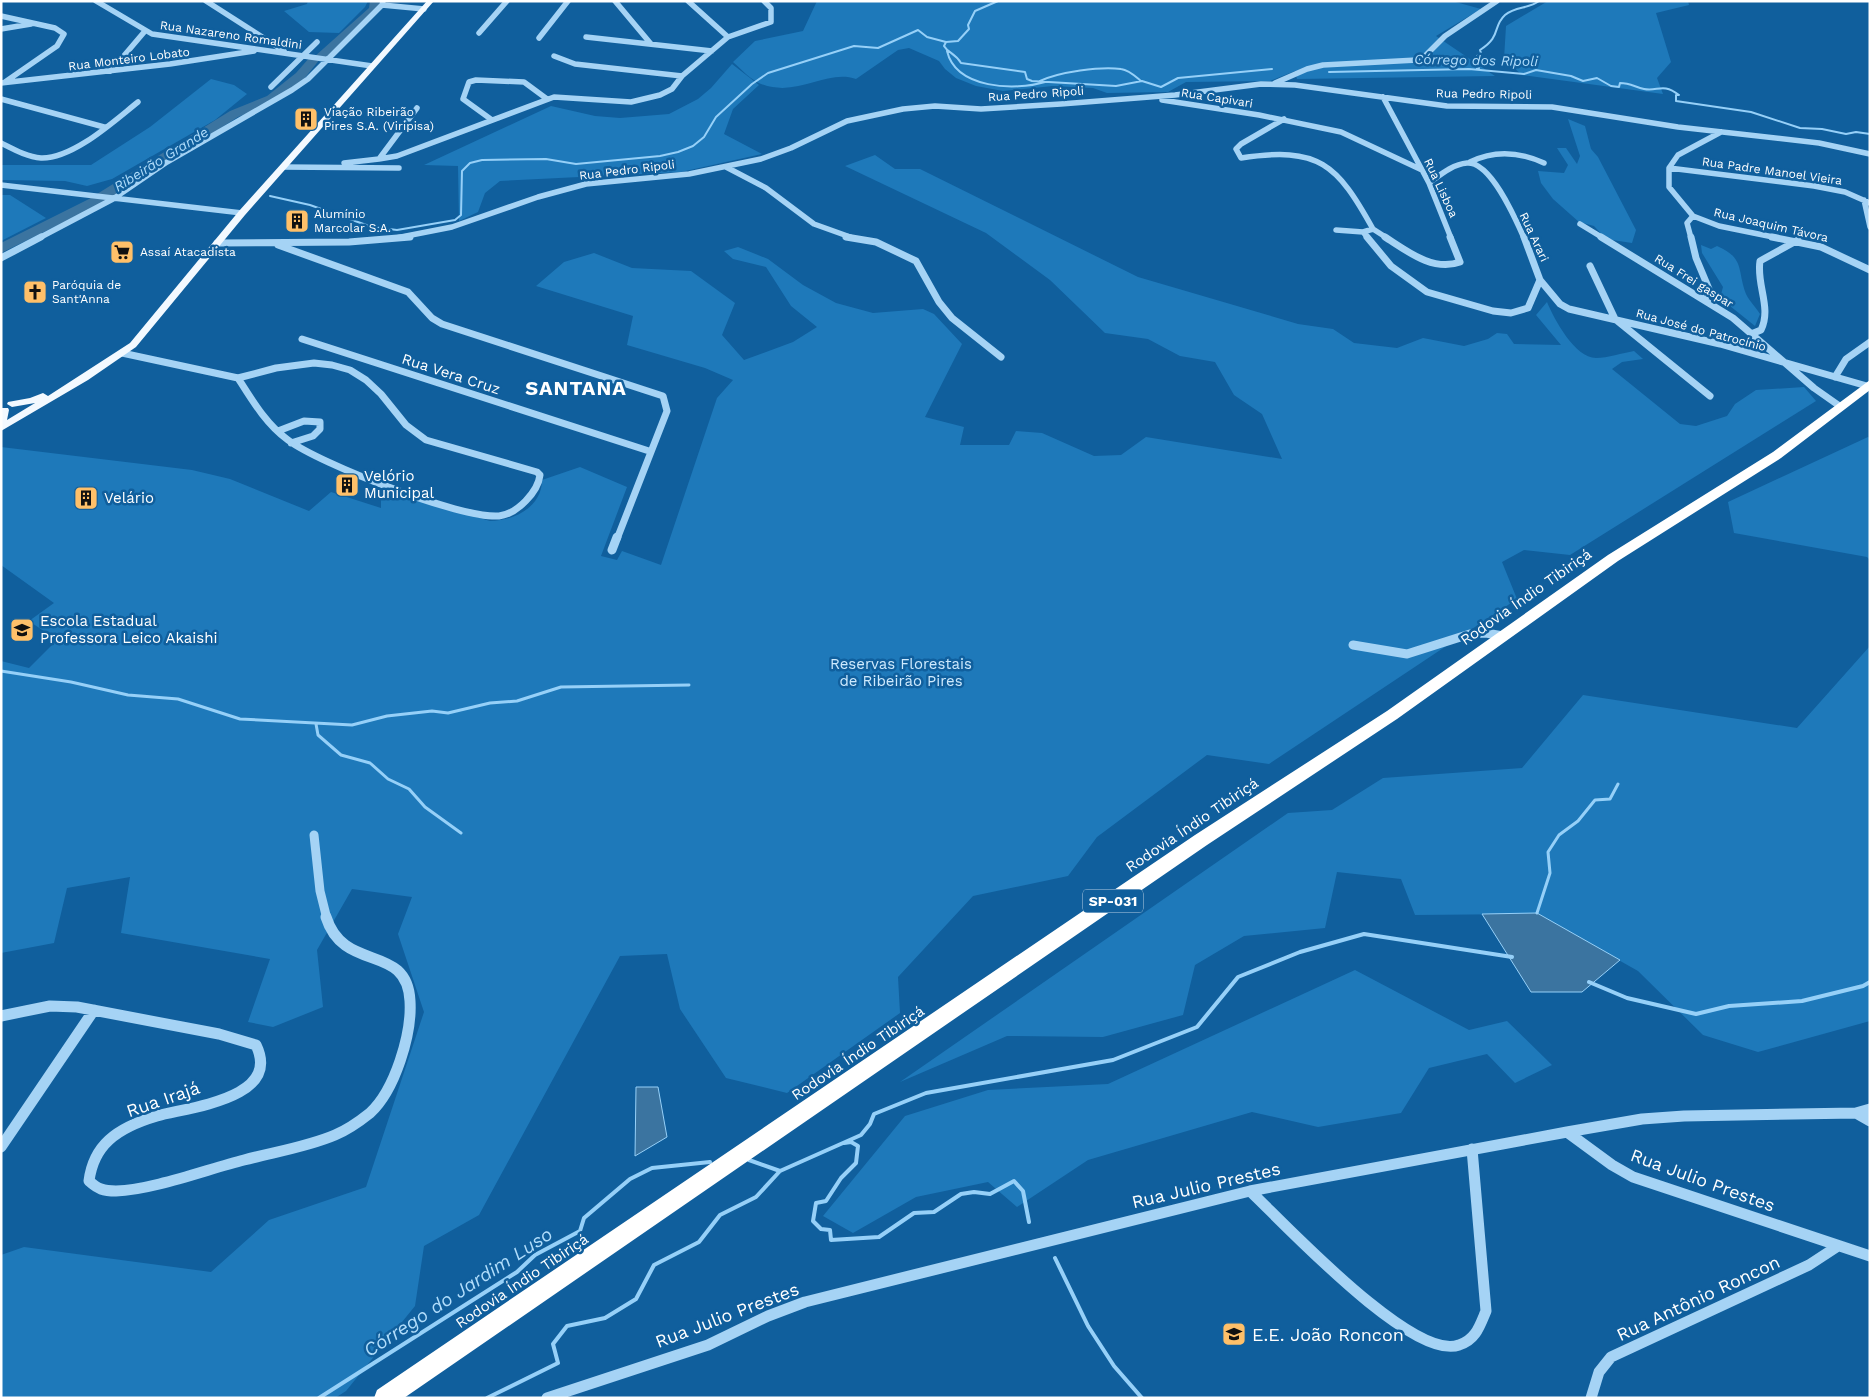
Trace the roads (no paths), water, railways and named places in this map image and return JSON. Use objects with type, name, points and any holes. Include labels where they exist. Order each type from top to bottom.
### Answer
[{"type":"highway","name":"Rodovia Índio Tibiriçá","points":[[385,1398],[1201,840],[1392,715],[1614,558],[1778,455],[1868,385]]},
{"type":"main road","points":[[1,428],[84,378],[133,345],[169,304],[242,213],[431,1]]},
{"type":"main road","points":[[1,422],[8,407],[32,401],[73,380],[84,378]]},
{"type":"street","name":"Rua Nazareno Romaldini","points":[[96,1],[145,31],[165,37],[287,52],[372,66]]},
{"type":"street","points":[[206,1],[287,52]]},
{"type":"street","points":[[479,33],[507,1]]},
{"type":"street","points":[[539,38],[568,1]]},
{"type":"street","points":[[615,1],[651,44]]},
{"type":"street","points":[[688,1],[728,37]]},
{"type":"street","points":[[322,167],[397,156],[547,98],[563,96],[620,102],[640,101],[672,89],[682,76],[728,37],[771,22],[771,8],[764,1]]},
{"type":"street","points":[[1273,84],[1314,67],[1410,61],[1424,57],[1446,36],[1497,1]]},
{"type":"street","points":[[1,258],[111,199],[167,162],[284,96],[308,79],[383,3],[424,9]]},
{"type":"street","points":[[1,16],[61,30],[64,37],[58,46],[3,83]]},
{"type":"street","points":[[1,29],[36,23]]},
{"type":"street","points":[[111,71],[145,31]]},
{"type":"street","points":[[586,37],[712,51]]},
{"type":"street","points":[[270,87],[317,42]]},
{"type":"street","name":"Rua Monteiro Lobato","points":[[3,83],[220,58],[259,49]]},
{"type":"street","points":[[554,56],[575,64],[682,76]]},
{"type":"street","points":[[492,120],[463,99],[469,82],[476,80],[524,82],[547,98]]},
{"type":"street","name":"Rua Pedro Ripoli","points":[[217,243],[382,241],[409,237],[452,227],[538,197],[586,184],[674,176],[726,167],[791,148],[847,121],[885,112],[935,106],[981,109],[1147,98],[1273,84],[1447,106],[1552,107],[1642,122],[1819,143],[1870,154]]},
{"type":"street","name":"Rua Capivari","points":[[1147,98],[1284,120],[1355,138],[1422,170]]},
{"type":"street","name":"Rua Lisboa","points":[[1373,229],[1429,262],[1453,264],[1460,262],[1429,183],[1383,98]]},
{"type":"street","points":[[1,99],[104,127]]},
{"type":"street","points":[[1,143],[39,158],[53,157],[67,152],[138,102]]},
{"type":"street","points":[[379,159],[417,108]]},
{"type":"street","points":[[1284,120],[1236,149],[1241,158],[1288,154],[1325,166],[1335,172],[1347,186],[1373,229],[1363,232],[1336,230]]},
{"type":"street","points":[[1705,299],[1709,289],[1696,258],[1687,223],[1693,216],[1669,187],[1668,168],[1678,155],[1721,132]]},
{"type":"street","points":[[1429,183],[1460,164],[1470,162],[1476,158],[1527,154],[1544,163]]},
{"type":"street","name":"Rua Arari","points":[[1363,232],[1391,266],[1427,292],[1493,311],[1519,312],[1528,308],[1540,280],[1534,260],[1494,182],[1482,167],[1470,162]]},
{"type":"street","points":[[283,167],[400,168]]},
{"type":"street","points":[[726,167],[766,188],[814,224],[846,236],[876,242],[916,261],[939,302],[948,313],[972,335],[1001,357]]},
{"type":"street","name":"Rua Padre Manoel Vieira","points":[[1668,168],[1814,186],[1845,192],[1867,202]]},
{"type":"street","points":[[1,185],[242,213]]},
{"type":"street","points":[[1867,202],[1870,227]]},
{"type":"street","name":"Rua Joaquim Távora","points":[[1693,216],[1719,226],[1798,240],[1830,250],[1870,270]]},
{"type":"street","name":"Rua Frei gaspar","points":[[1581,225],[1705,299],[1841,407]]},
{"type":"street","points":[[1751,334],[1761,330],[1766,319],[1758,278],[1760,261],[1771,253],[1798,240]]},
{"type":"street","points":[[271,243],[408,292],[432,318],[442,324],[656,392],[666,400],[667,411],[649,451],[612,550]]},
{"type":"street","points":[[1590,266],[1615,319],[1710,396]]},
{"type":"street","name":"Rua José do Patrocínio","points":[[1540,280],[1564,307],[1720,344],[1786,364],[1868,385]]},
{"type":"street","name":"Rua Vera Cruz","points":[[302,339],[649,451]]},
{"type":"street","points":[[1835,377],[1846,359],[1870,342]]},
{"type":"street","points":[[122,353],[238,378],[310,362],[333,364],[352,370],[381,393],[412,433],[426,440],[536,472],[540,475],[539,482],[518,507],[501,516],[483,517],[383,484],[291,442],[267,422],[238,378]]},
{"type":"street","points":[[352,370],[366,361]]},
{"type":"street","points":[[278,431],[300,422],[311,420],[320,422],[320,429],[313,436],[291,442]]},
{"type":"street","points":[[1353,645],[1407,654],[1470,634],[1486,633],[1503,636]]},
{"type":"street","name":"Rua Irajá","points":[[94,1010],[219,1034],[256,1045],[261,1053],[262,1064],[251,1084],[237,1094],[141,1122],[114,1136],[100,1150],[90,1166],[89,1181],[99,1190],[117,1191],[154,1184],[335,1135],[368,1116],[380,1101],[401,1054],[412,1012],[410,990],[402,974],[392,966],[347,948],[337,941],[327,921],[314,835]]},
{"type":"street","points":[[1,1016],[50,1006],[94,1010],[1,1147]]},
{"type":"street","points":[[1567,1132],[1642,1119],[1684,1116],[1856,1113],[1870,1109]]},
{"type":"street","points":[[1856,1113],[1870,1122]]},
{"type":"street","name":"Rua Julio Prestes","points":[[547,1398],[708,1345],[786,1308],[1250,1190],[1567,1132],[1612,1165],[1633,1177],[1870,1256]]},
{"type":"street","points":[[1250,1190],[1391,1325],[1418,1344],[1440,1352],[1458,1351],[1473,1344],[1482,1330],[1486,1311],[1472,1149]]},
{"type":"street","name":"Rua Antônio Roncon","points":[[1591,1398],[1599,1372],[1611,1357],[1809,1265],[1838,1246]]},
{"type":"waterway","name":"Ribeirão Grande","points":[[320,56],[374,9],[376,1]]},
{"type":"waterway","points":[[946,42],[958,41],[969,29],[968,25],[975,11],[998,1]]},
{"type":"waterway","points":[[1477,69],[1479,68],[1477,56],[1481,53],[1480,50],[1494,36],[1501,19],[1513,10],[1535,4],[1539,1]]},
{"type":"waterway","name":"Córrego dos Ripoli","points":[[270,196],[310,205],[372,227],[397,230],[455,220],[461,215],[462,171],[470,163],[482,160],[546,159],[576,164],[660,156],[678,152],[693,146],[704,137],[716,117],[752,84],[768,73],[854,46],[878,48],[918,30],[927,37],[946,42]]},
{"type":"waterway","name":"Córrego dos Ripoli","points":[[946,42],[944,46],[961,63],[1025,72],[1027,79],[1032,81],[1116,86],[1142,81],[1161,87],[1178,78],[1272,69]]},
{"type":"waterway","name":"Córrego dos Ripoli","points":[[947,51],[953,64],[962,73],[974,80],[1003,86],[1033,85],[1045,82]]},
{"type":"waterway","name":"Ribeirão Grande","points":[[1,249],[94,202],[234,114],[271,99],[300,76],[314,60]]},
{"type":"waterway","name":"Córrego dos Ripoli","points":[[1040,81],[1069,72],[1113,68],[1127,71],[1141,81]]},
{"type":"waterway","name":"Córrego dos Ripoli","points":[[1329,72],[1469,69],[1524,74],[1536,70],[1571,76],[1583,81],[1597,78],[1611,86],[1619,87],[1620,83],[1624,83],[1649,90],[1664,88],[1679,95],[1676,95],[1676,101],[1751,112],[1800,128],[1822,129],[1846,134],[1856,132],[1870,134]]},
{"type":"waterway","name":"Córrego dos Ripoli","points":[[113,190],[123,190]]},
{"type":"waterway","points":[[1,671],[71,682],[128,695],[178,699],[240,719],[352,725],[387,716],[432,711],[448,713],[490,703],[517,701],[561,687],[689,685]]},
{"type":"waterway","points":[[316,724],[318,735],[341,755],[370,763],[388,779],[409,789],[425,807],[461,833]]},
{"type":"waterway","name":"Córrego do Jardim Luso","points":[[1537,913],[1550,873],[1548,852],[1559,835],[1578,821],[1595,800],[1610,799],[1618,784]]},
{"type":"waterway","name":"Córrego do Jardim Luso","points":[[780,1171],[861,1135],[870,1124],[874,1114],[926,1093],[1113,1060],[1197,1027],[1238,977],[1300,952],[1364,934],[1512,957]]},
{"type":"waterway","name":"Córrego do Jardim Luso","points":[[1589,982],[1627,998],[1696,1014],[1729,1006],[1802,1001],[1863,986],[1870,982]]},
{"type":"waterway","points":[[844,1143],[851,1142],[858,1146],[856,1163],[841,1178],[826,1201],[816,1203],[813,1221],[821,1229],[830,1230],[831,1240],[879,1237],[914,1213],[934,1212],[961,1194],[974,1192],[990,1194],[1014,1181],[1023,1191],[1029,1222]]},
{"type":"waterway","points":[[749,1160],[780,1171]]},
{"type":"waterway","name":"Córrego do Jardim Luso","points":[[319,1398],[517,1272],[535,1255],[580,1231],[584,1218],[630,1179],[652,1168],[710,1162]]},
{"type":"waterway","name":"Córrego do Jardim Luso","points":[[487,1398],[558,1363],[553,1344],[567,1326],[605,1318],[636,1299],[654,1265],[699,1242],[720,1215],[756,1197],[780,1171]]},
{"type":"waterway","points":[[1055,1258],[1088,1326],[1114,1366],[1142,1398]]},
{"type":"place","name":"Viação Ribeirão Pires S.A. (Viripisa)","points":[[306,119]]},
{"type":"place","name":"Alumínio Marcolar S.A.","points":[[297,221]]},
{"type":"place","name":"Assaí Atacadista","points":[[122,252]]},
{"type":"place","name":"Paróquia de Sant'Anna","points":[[35,292]]},
{"type":"place","name":"Velório Municipal","points":[[347,485]]},
{"type":"place","name":"Velário","points":[[86,498]]},
{"type":"place","name":"Escola Estadual Professora Leico Akaishi","points":[[22,630]]},
{"type":"place","name":"E.E. João Roncon","points":[[1234,1334]]},
{"type":"district","name":"SANTANA","points":[[576,388]]},
{"type":"park label","name":"Reservas Florestais de Ribeirão Pires","points":[[901,672]]}]
